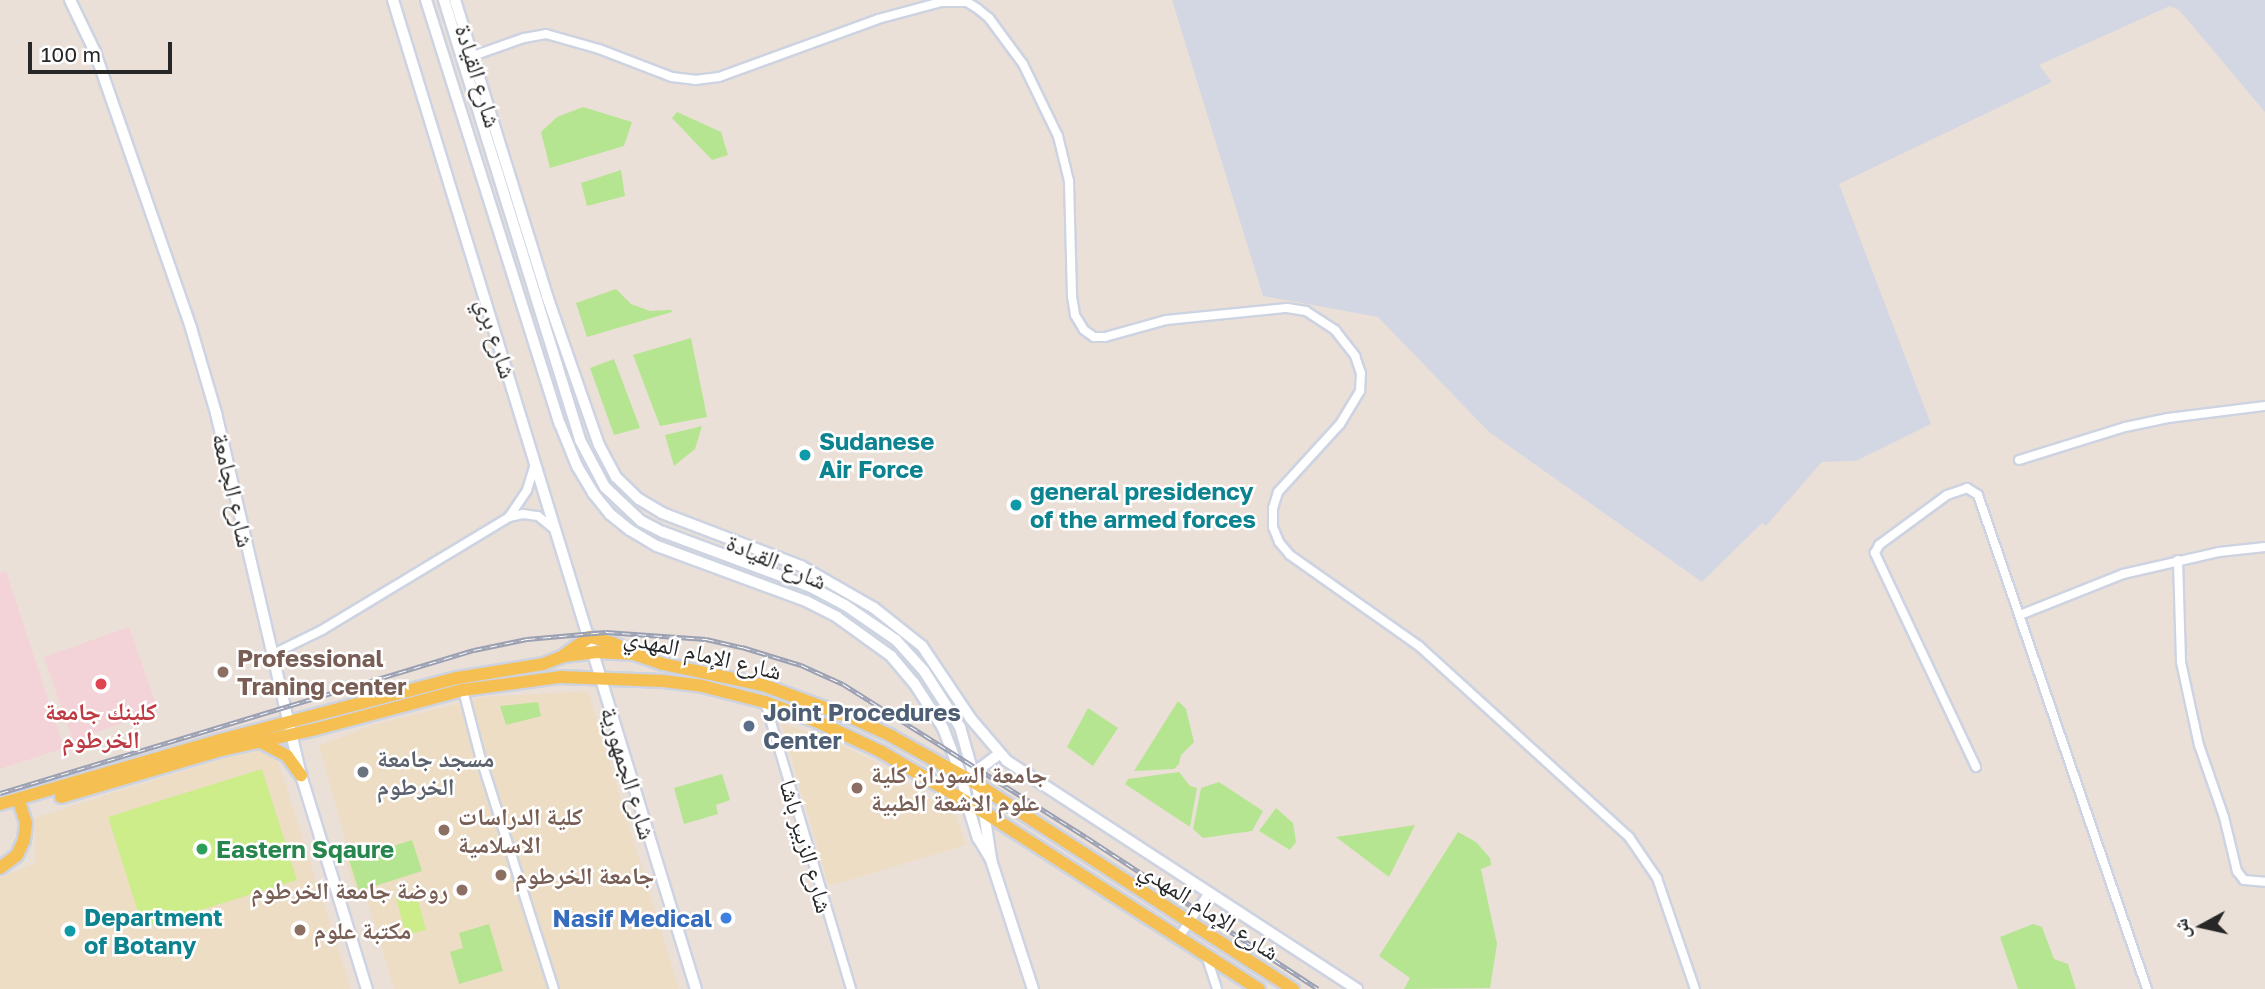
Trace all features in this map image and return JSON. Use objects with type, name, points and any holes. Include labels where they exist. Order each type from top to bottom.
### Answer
[{"type":"main road","name":"شارع الجامعة","points":[[70,0],[95,52],[191,328],[216,413],[301,775],[367,989]]},
{"type":"main road","name":"شارع بري","points":[[393,0],[595,652],[600,677]]},
{"type":"main road","name":"شارع القيادة","points":[[426,0],[509,264],[577,466],[610,514],[657,546],[806,601],[864,635],[891,656],[932,710],[971,778]]},
{"type":"main road","name":"شارع القيادة","points":[[444,0],[460,60],[580,440],[605,487],[641,521],[663,532],[811,587],[845,605],[896,640],[924,671],[948,706],[963,736],[971,778],[967,803]]},
{"type":"main road","points":[[564,656],[590,637],[613,643],[634,654]]},
{"type":"main road","name":"شارع الإمام المهدي","points":[[0,813],[20,803],[290,729],[457,678],[543,664],[564,656],[595,652],[634,654],[663,664],[763,685],[830,709],[891,736],[971,778],[1293,989]]},
{"type":"main road","name":"شارع الإمام المهدي","points":[[0,804],[20,803],[259,741],[290,729],[463,690],[561,677],[600,677],[702,686],[765,702],[818,722],[880,751],[984,812],[1259,989]]},
{"type":"main road","name":"شارع الجمهورية","points":[[600,677],[696,989]]},
{"type":"main road","points":[[259,741],[287,756],[301,775]]},
{"type":"main road","points":[[984,812],[971,778],[999,754]]},
{"type":"main road","points":[[0,868],[17,855],[24,840],[26,823],[20,803]]},
{"type":"street","name":"شارع القيادة","points":[[455,0],[534,256],[592,426],[616,477],[662,513],[801,566],[899,625],[928,653],[999,754],[1034,781],[1357,989]]},
{"type":"street","points":[[460,60],[524,38],[546,34],[599,49],[672,77],[695,80],[719,77],[878,19],[941,2],[967,2],[978,9],[989,18],[1023,64],[1058,136],[1069,181],[1072,296],[1075,315],[1084,331],[1094,337],[1105,337],[1166,320],[1287,308],[1306,311],[1322,319],[1340,335],[1355,356],[1361,373],[1360,391],[1340,424],[1278,492],[1273,508],[1273,527],[1279,542],[1290,555],[1419,646],[1629,837],[1657,878],[1695,989]]},
{"type":"street","points":[[509,264],[534,256]]},
{"type":"street","points":[[2019,460],[2168,418],[2265,406]]},
{"type":"street","points":[[509,517],[527,490],[536,461]]},
{"type":"street","points":[[1976,767],[1875,553],[1879,545],[1947,495],[1967,488],[1978,495],[2147,989]]},
{"type":"street","points":[[273,654],[323,630],[509,517],[523,514],[538,516],[557,532]]},
{"type":"street","points":[[2020,615],[2091,585],[2178,560],[2265,547]]},
{"type":"street","points":[[2178,560],[2181,662],[2199,745],[2224,817],[2237,871],[2244,880],[2265,882]]},
{"type":"street","points":[[463,690],[480,756],[554,989]]},
{"type":"street","name":"شارع الزبير باشا","points":[[765,702],[851,989]]},
{"type":"street","points":[[967,803],[978,838],[991,860]]},
{"type":"street","points":[[984,812],[991,860],[1033,989]]},
{"type":"street","points":[[1179,937],[1208,894]]},
{"type":"street","points":[[1206,955],[1217,989]]},
{"type":"shaded area","points":[[1172,0],[2265,0],[2265,112],[2179,10],[2170,6],[2039,65],[2052,82],[1839,184],[1931,424],[1856,461],[1822,462],[1766,526],[1762,523],[1702,582],[1489,432],[1378,317],[1263,296]]},
{"type":"shaded area","points":[[6,571],[64,748],[0,769],[0,573]]},
{"type":"shaded area","name":"كلينك جامعة الخرطوم","points":[[129,627],[158,710],[73,741],[44,657]]},
{"type":"shaded area","name":"جامعة الخرطوم","points":[[588,691],[679,989],[394,989],[364,891],[356,893],[341,847],[347,845],[319,746],[372,725],[484,697]]},
{"type":"shaded area","name":"جامعة السودان كلية علوم الاشعة الطبية","points":[[781,723],[826,738],[872,760],[956,816],[966,845],[829,886]]},
{"type":"shaded area","points":[[250,750],[261,750],[277,757],[351,989],[0,989],[0,878],[35,863],[34,818]]},
{"type":"green space","points":[[583,107],[632,122],[624,146],[550,168],[541,132],[557,117]]},
{"type":"green space","points":[[677,112],[721,132],[728,155],[712,160],[672,118]]},
{"type":"green space","points":[[621,170],[625,196],[587,206],[581,183]]},
{"type":"green space","points":[[616,289],[631,304],[650,311],[672,312],[587,337],[576,303]]},
{"type":"green space","points":[[691,338],[707,417],[660,426],[633,355]]},
{"type":"green space","points":[[614,359],[640,428],[614,435],[590,368]]},
{"type":"green space","points":[[702,426],[695,449],[674,466],[665,435]]},
{"type":"green space","points":[[1178,701],[1186,709],[1194,742],[1181,755],[1179,764],[1174,769],[1134,771]]},
{"type":"green space","points":[[538,702],[541,716],[506,725],[500,706]]},
{"type":"green space","points":[[1088,708],[1118,728],[1093,766],[1067,747]]},
{"type":"green space","name":"Eastern Sqaure","points":[[262,769],[297,880],[143,928],[108,817]]},
{"type":"green space","points":[[1179,772],[1190,786],[1197,788],[1190,827],[1125,784],[1128,779]]},
{"type":"green space","points":[[722,774],[730,800],[716,805],[718,814],[684,824],[674,788]]},
{"type":"green space","points":[[1219,782],[1263,811],[1252,831],[1203,838],[1193,829],[1201,788]]},
{"type":"green space","points":[[1276,808],[1293,823],[1296,842],[1290,850],[1259,831]]},
{"type":"green space","points":[[1415,825],[1389,877],[1336,837]]},
{"type":"green space","points":[[1458,832],[1476,842],[1490,858],[1491,865],[1481,869],[1497,944],[1490,988],[1404,989],[1410,978],[1379,956]]},
{"type":"green space","points":[[412,840],[422,871],[359,891],[349,860]]},
{"type":"green space","points":[[416,892],[426,930],[406,935],[396,898]]},
{"type":"green space","points":[[489,924],[503,971],[459,984],[450,952],[463,948],[459,933]]},
{"type":"green space","points":[[2033,924],[2042,927],[2054,959],[2068,964],[2076,989],[2018,989],[2000,937]]},
{"type":"railway","points":[[0,793],[474,650],[527,639],[606,632],[706,639],[801,665],[843,684],[1086,837],[1318,989]]},
{"type":"place","name":"Sudanese Air Force","points":[[805,455]]},
{"type":"place","name":"general presidency of the armed forces","points":[[1016,505]]},
{"type":"place","name":"Professional Traning center","points":[[223,672]]},
{"type":"place","name":"كلينك جامعة الخرطوم","points":[[101,684]]},
{"type":"place","name":"Joint Procedures Center","points":[[749,726]]},
{"type":"place","name":"مسجد جامعة الخرطوم","points":[[363,772]]},
{"type":"place","name":"جامعة السودان كلية علوم الاشعة الطبية","points":[[857,788]]},
{"type":"place","name":"كلية الدراسات الاسلامية","points":[[444,830]]},
{"type":"place","name":"Eastern Sqaure","points":[[202,849]]},
{"type":"place","name":"جامعة الخرطوم","points":[[501,875]]},
{"type":"place","name":"روضة جامعة الخرطوم","points":[[462,890]]},
{"type":"place","name":"Nasif Medical","points":[[726,918]]},
{"type":"place","name":"مكتبة علوم","points":[[300,930]]},
{"type":"place","name":"Department of Botany","points":[[70,931]]}]
